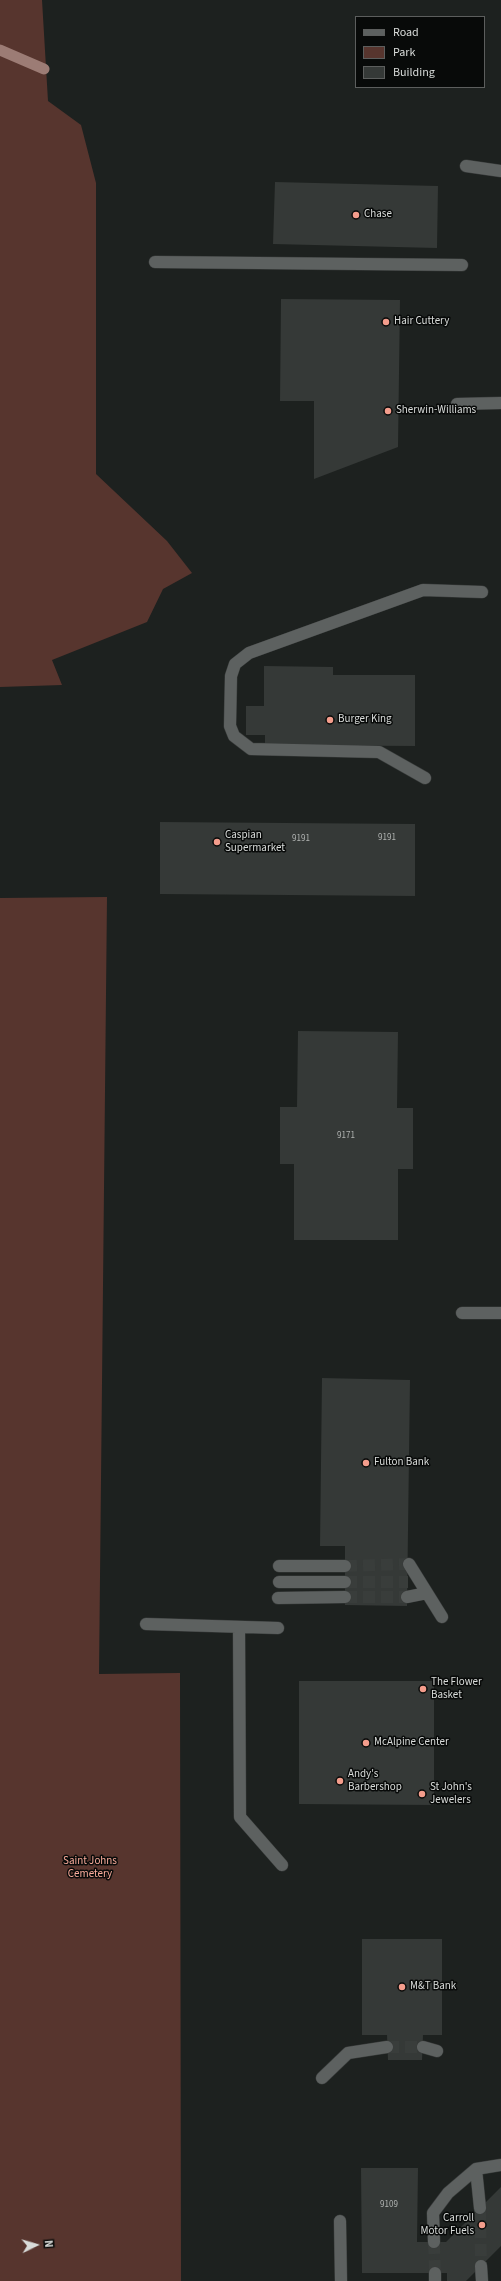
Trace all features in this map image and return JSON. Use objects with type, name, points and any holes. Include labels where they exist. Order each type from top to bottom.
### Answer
[{"type":"lane","points":[[466,166],[501,171]]},
{"type":"lane","points":[[155,262],[462,265]]},
{"type":"lane","points":[[457,404],[500,404]]},
{"type":"lane","points":[[426,778],[379,752],[251,749],[234,736],[230,726],[231,676],[235,664],[249,653],[423,590],[482,592]]},
{"type":"lane","points":[[462,1313],[501,1313]]},
{"type":"lane","points":[[409,1564],[442,1617]]},
{"type":"lane","points":[[279,1566],[345,1566]]},
{"type":"lane","points":[[279,1582],[345,1582]]},
{"type":"lane","points":[[408,1582],[427,1593]]},
{"type":"lane","points":[[407,1597],[427,1593]]},
{"type":"lane","points":[[278,1598],[345,1597]]},
{"type":"lane","points":[[146,1624],[278,1628]]},
{"type":"lane","points":[[239,1627],[240,1817],[282,1865]]},
{"type":"lane","points":[[322,2078],[348,2053],[387,2047]]},
{"type":"lane","points":[[422,2047],[437,2051]]},
{"type":"lane","points":[[434,2242],[433,2213],[448,2193],[476,2169],[501,2165]]},
{"type":"lane","points":[[476,2169],[480,2208]]},
{"type":"lane","points":[[340,2221],[341,2281]]},
{"type":"lane","points":[[481,2266],[482,2281]]},
{"type":"green space","points":[[0,0],[42,0],[48,101],[81,125],[96,183],[96,474],[167,541],[192,573],[163,589],[147,622],[52,660],[62,685],[0,687]]},
{"type":"green space","name":"Saint Johns Cemetery","points":[[107,897],[99,1674],[180,1673],[181,2281],[0,2281],[0,898]]},
{"type":"building","name":"Chase","points":[[275,182],[438,186],[437,248],[273,244]]},
{"type":"building","points":[[281,299],[400,300],[398,447],[314,479],[314,401],[280,401]]},
{"type":"building","name":"Burger King","points":[[264,666],[333,667],[333,675],[415,675],[415,746],[265,745],[265,735],[246,735],[246,706],[264,706]]},
{"type":"building","points":[[160,822],[415,824],[415,896],[160,894]]},
{"type":"building","points":[[298,1031],[398,1032],[397,1108],[413,1108],[413,1169],[398,1169],[398,1240],[294,1240],[294,1164],[280,1164],[280,1107],[297,1107]]},
{"type":"building","name":"Fulton Bank","points":[[322,1378],[410,1380],[407,1606],[345,1605],[345,1546],[320,1546]]},
{"type":"building","name":"McAlpine Center","points":[[299,1681],[434,1681],[434,1805],[299,1804]]},
{"type":"building","name":"M&T Bank","points":[[362,1939],[442,1939],[442,2035],[423,2035],[422,2060],[388,2060],[387,2035],[362,2035]]},
{"type":"building","points":[[361,2168],[418,2168],[417,2242],[446,2242],[501,2187],[501,2246],[466,2281],[447,2281],[447,2273],[362,2273]]},
{"type":"waterway","points":[[0,50],[44,69]]},
{"type":"tunnel","points":[[345,1566],[409,1564]]},
{"type":"tunnel","points":[[345,1582],[408,1582]]},
{"type":"tunnel","points":[[345,1597],[407,1597]]},
{"type":"tunnel","points":[[387,2047],[423,2047]]},
{"type":"tunnel","points":[[480,2208],[481,2266]]},
{"type":"tunnel","points":[[434,2242],[435,2273]]},
{"type":"place","name":"Chase","points":[[356,215]]},
{"type":"place","name":"Hair Cuttery","points":[[386,322]]},
{"type":"place","name":"Sherwin-Williams","points":[[388,411]]},
{"type":"place","name":"Burger King","points":[[330,720]]},
{"type":"place","name":"Caspian Supermarket","points":[[217,842]]},
{"type":"place","name":"Fulton Bank","points":[[366,1463]]},
{"type":"place","name":"The Flower Basket","points":[[423,1689]]},
{"type":"place","name":"McAlpine Center","points":[[366,1743]]},
{"type":"place","name":"Andy's Barbershop","points":[[340,1781]]},
{"type":"place","name":"St John's Jewelers","points":[[422,1794]]},
{"type":"place","name":"M&T Bank","points":[[402,1987]]},
{"type":"place","name":"Carroll Motor Fuels","points":[[482,2225]]}]
